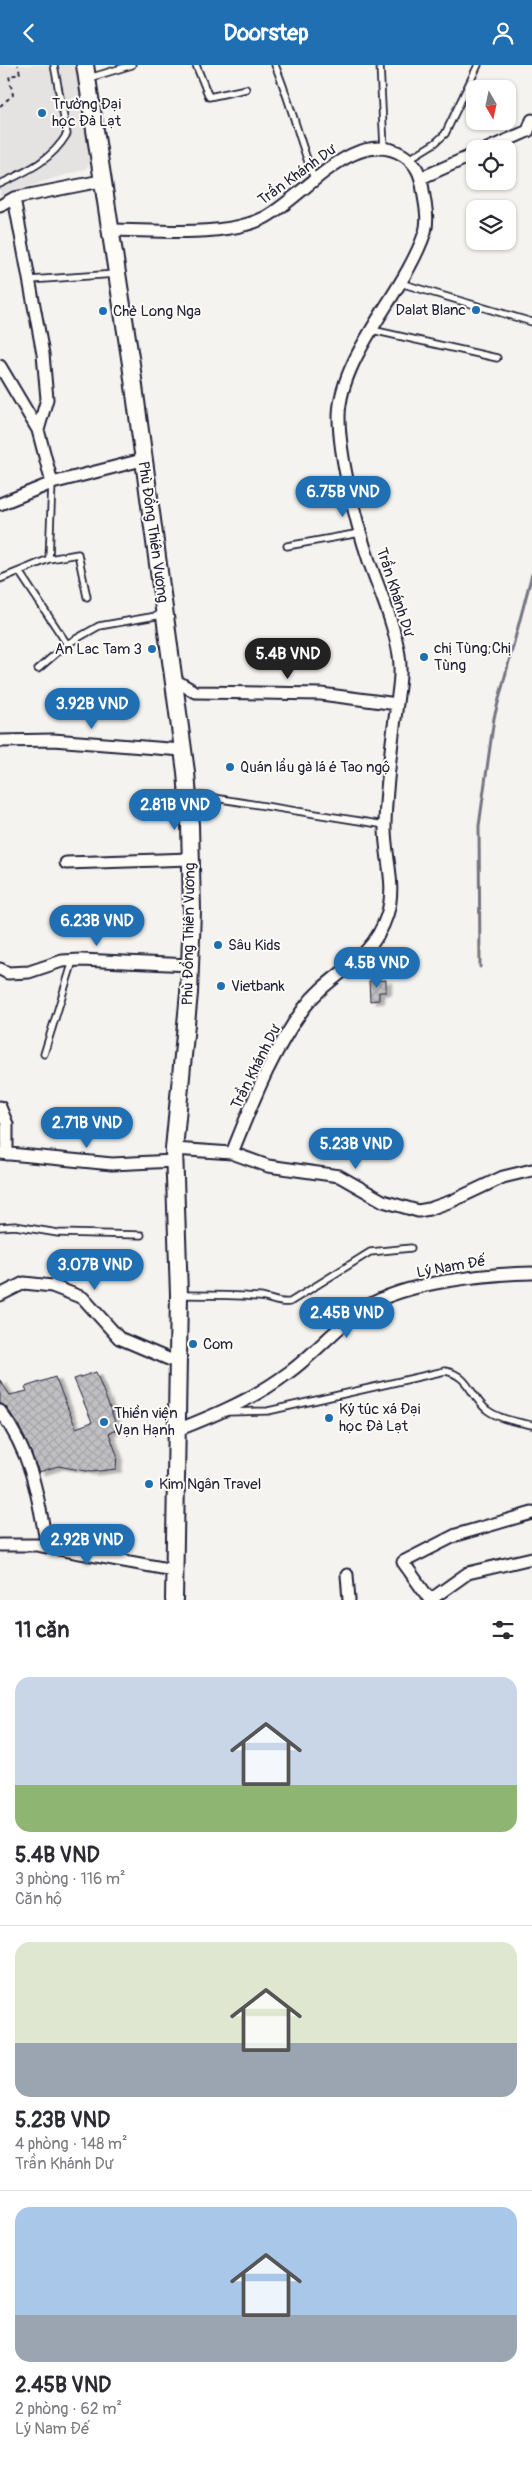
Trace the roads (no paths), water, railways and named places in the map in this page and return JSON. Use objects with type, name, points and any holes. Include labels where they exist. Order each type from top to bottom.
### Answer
[{"type":"main road","name":"Phù Đổng Thiên Vương","points":[[86,72],[131,363],[142,460],[188,794],[192,859],[190,965],[174,1155],[179,1295],[174,1600]]},
{"type":"street","points":[[508,140],[528,131],[532,120]]},
{"type":"street","name":"Trần Khánh Dư","points":[[110,230],[218,230],[245,225],[280,208],[338,162],[355,153],[384,148]]},
{"type":"street","points":[[384,148],[398,152],[409,159]]},
{"type":"street","points":[[421,178],[466,158]]},
{"type":"street","name":"Trần Khánh Dư","points":[[232,1153],[267,1070],[304,1007],[329,982],[356,963],[380,933],[388,913],[392,889],[385,825],[401,675],[399,654],[394,630],[360,533],[340,442],[339,414],[346,379],[400,283],[425,231],[427,215],[421,178],[417,167],[409,159]]},
{"type":"street","points":[[0,206],[14,198],[102,181]]},
{"type":"street","points":[[14,198],[40,330],[47,399],[38,430]]},
{"type":"street","points":[[0,366],[38,430],[52,483]]},
{"type":"street","points":[[0,504],[52,483],[142,460]]},
{"type":"street","points":[[173,679],[195,692],[321,694],[397,704]]},
{"type":"street","points":[[0,741],[53,740],[182,750]]},
{"type":"street","points":[[66,863],[192,859]]},
{"type":"street","points":[[0,969],[8,973],[29,972],[62,961],[190,965]]},
{"type":"street","points":[[0,1107],[7,1124],[4,1154],[112,1163],[174,1155],[232,1153],[268,1166],[339,1176],[383,1201],[418,1211],[452,1201],[503,1177],[532,1170]]},
{"type":"street","name":"Lý Nam Đế","points":[[177,1430],[221,1413],[290,1373],[367,1306],[389,1296],[459,1280],[500,1274],[532,1273]]},
{"type":"street","points":[[0,1295],[24,1283],[52,1286],[83,1298],[119,1337],[178,1363]]},
{"type":"street","points":[[0,1411],[16,1432],[32,1471],[47,1547]]},
{"type":"street","points":[[532,1513],[456,1535],[402,1562],[430,1600],[468,1573],[532,1558]]},
{"type":"street","points":[[0,1545],[47,1547],[173,1570]]},
{"type":"street","points":[[347,1575],[349,1600]]},
{"type":"lane","points":[[0,185],[43,163],[58,148],[67,134],[54,65]]},
{"type":"lane","points":[[86,72],[132,65]]},
{"type":"lane","points":[[196,65],[208,97],[246,89]]},
{"type":"lane","points":[[275,65],[315,181]]},
{"type":"lane","points":[[380,65],[384,148]]},
{"type":"lane","points":[[409,159],[435,143],[444,134],[478,65]]},
{"type":"lane","points":[[30,280],[116,274]]},
{"type":"lane","points":[[400,283],[532,322]]},
{"type":"lane","points":[[372,330],[498,358]]},
{"type":"lane","points":[[49,559],[52,483]]},
{"type":"lane","points":[[287,546],[360,533]]},
{"type":"lane","points":[[0,579],[20,573],[49,559],[78,554],[87,597]]},
{"type":"lane","points":[[20,573],[67,644]]},
{"type":"lane","points":[[38,669],[67,644],[99,626],[164,614]]},
{"type":"lane","points":[[188,794],[385,825]]},
{"type":"lane","points":[[44,1054],[73,961]]},
{"type":"lane","points":[[0,1227],[15,1225],[58,1233],[141,1235]]},
{"type":"lane","points":[[179,1295],[240,1295],[268,1298],[284,1303],[290,1302],[370,1252],[411,1247]]},
{"type":"lane","points":[[221,1413],[268,1411],[445,1371],[461,1376],[476,1398],[496,1416],[532,1425]]},
{"type":"waterway","points":[[480,967],[479,826],[494,718],[532,574]]},
{"type":"place","name":"Trường Đại học Đà Lạt","points":[[42,113]]},
{"type":"place","name":"Dalat Blanc","points":[[476,310]]},
{"type":"place","name":"Chè Long Nga","points":[[103,311]]},
{"type":"place","name":"An Lac Tam 3","points":[[152,649]]},
{"type":"place","name":"chị Tùng;Chị Tùng","points":[[424,657]]},
{"type":"place","name":"Quán lẩu gà lá é Tao ngộ","points":[[230,767]]},
{"type":"place","name":"Sâu Kids","points":[[218,945]]},
{"type":"place","name":"Vietbank","points":[[221,986]]},
{"type":"place","name":"Com","points":[[193,1344]]},
{"type":"place","name":"Ký túc xá Đại học Đà Lạt","points":[[329,1418]]},
{"type":"place","name":"Thiền viện Vạn Hạnh","points":[[104,1422]]},
{"type":"place","name":"Kim Ngân Travel","points":[[149,1484]]}]
